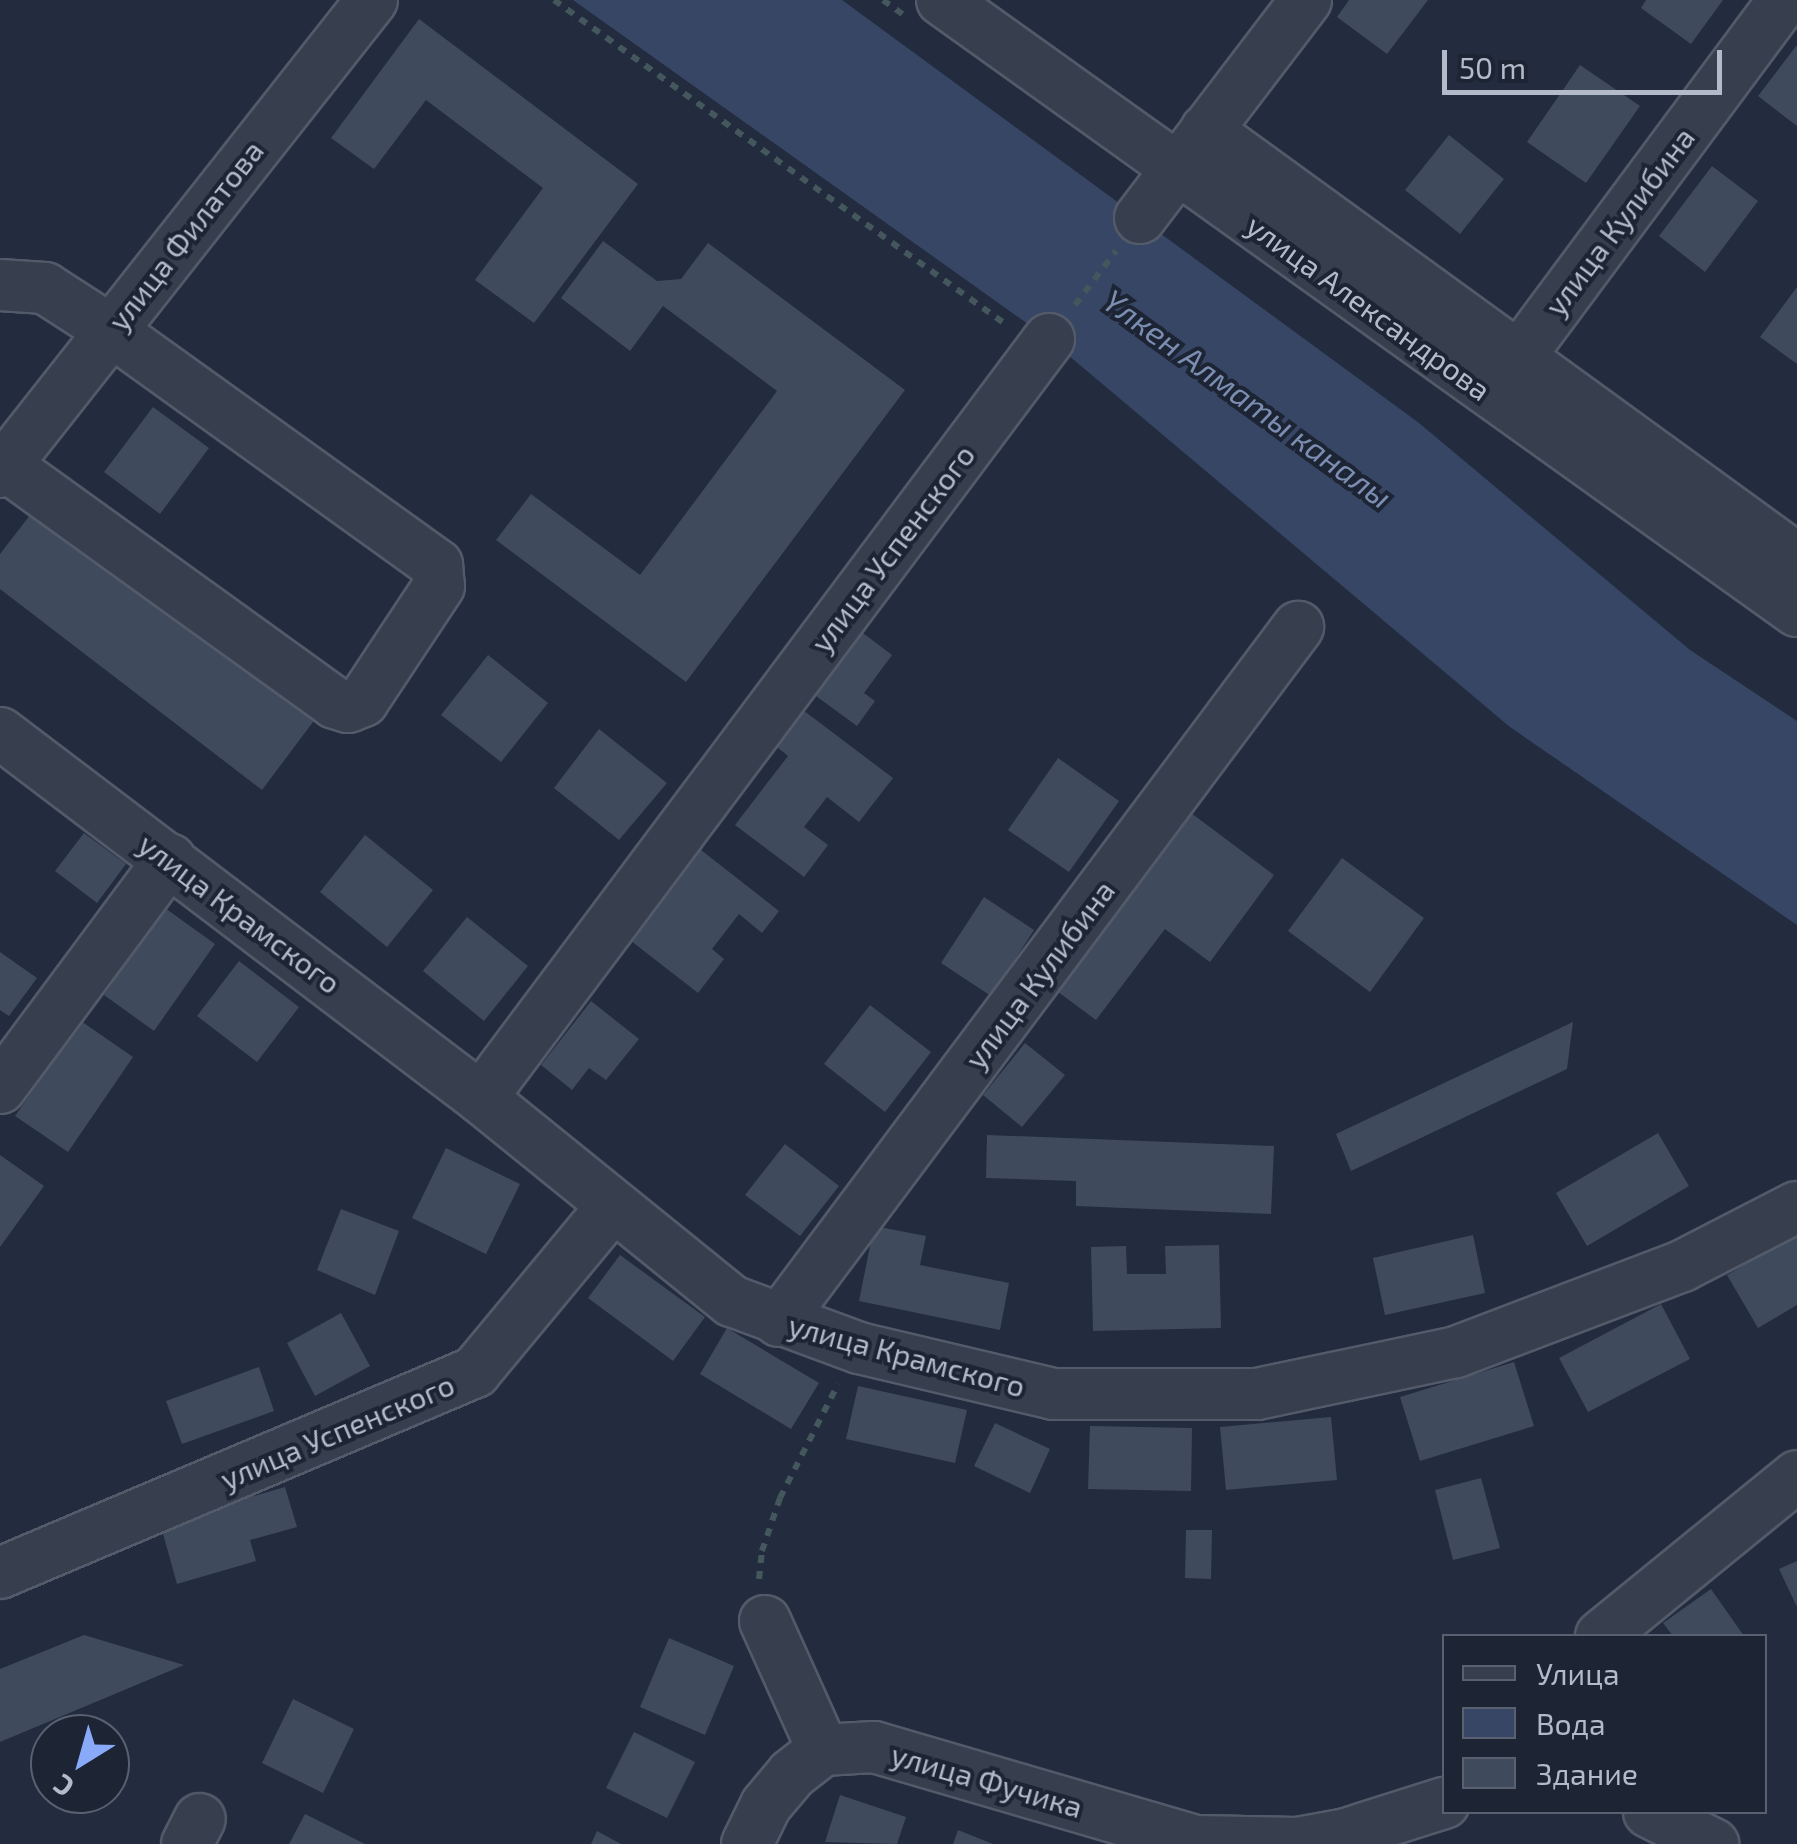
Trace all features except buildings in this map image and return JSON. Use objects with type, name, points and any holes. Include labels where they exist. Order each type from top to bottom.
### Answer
[{"type":"street","name":"улица Филатова","points":[[3,468],[372,0]]},
{"type":"street","name":"улица Александрова","points":[[942,0],[1176,170],[1504,377],[1797,611]]},
{"type":"street","points":[[1140,218],[1306,0]]},
{"type":"street","name":"улица Кулибина","points":[[1504,377],[1784,0]]},
{"type":"street","points":[[1206,130],[1504,377],[1797,559]]},
{"type":"street","points":[[0,285],[45,288],[110,330],[438,566],[439,586],[363,701],[348,706],[335,703],[3,468]]},
{"type":"street","name":"улица Успенского","points":[[481,1098],[1030,334]]},
{"type":"street","name":"улица Кулибина","points":[[779,1321],[1298,627]]},
{"type":"street","name":"улица Крамского","points":[[0,733],[481,1098],[732,1300],[858,1348],[1053,1394],[1257,1394],[1456,1352],[1682,1266],[1797,1207]]},
{"type":"street","points":[[0,1088],[170,859]]},
{"type":"street","name":"улица Успенского","points":[[0,1573],[475,1372],[613,1206]]},
{"type":"street","points":[[1603,1634],[1797,1476]]},
{"type":"street","points":[[747,1844],[766,1805],[792,1774],[823,1750],[765,1621]]},
{"type":"street","name":"улица Фучика","points":[[823,1750],[874,1747],[1196,1841],[1297,1844],[1345,1839],[1442,1804]]},
{"type":"street","points":[[1653,1814],[1713,1844]]},
{"type":"path","points":[[554,0],[1030,334],[1140,218]]},
{"type":"path","points":[[765,1621],[758,1588],[762,1551],[780,1498],[805,1442],[858,1348]]},
{"type":"water","name":"Үлкен Алматы каналы","points":[[573,0],[842,0],[1419,423],[1690,650],[1797,721],[1797,925],[1510,727],[1049,339]]}]
